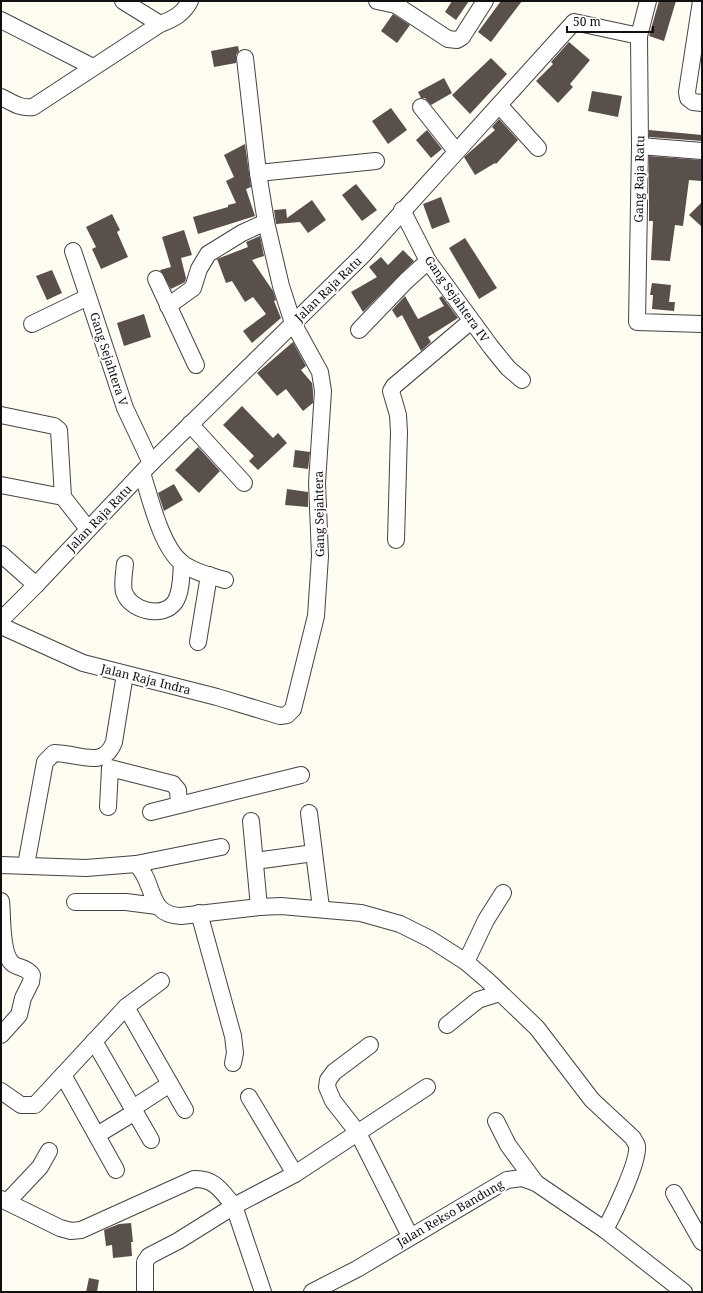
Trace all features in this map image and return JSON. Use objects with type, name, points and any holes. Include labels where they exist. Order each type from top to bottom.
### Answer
[{"type":"street","points":[[124,1],[160,24]]},
{"type":"street","points":[[1,97],[18,106],[25,108],[32,107],[160,24],[174,19],[183,12],[190,1]]},
{"type":"street","points":[[377,1],[398,3],[448,39],[453,40],[462,36],[485,1]]},
{"type":"street","points":[[638,36],[648,1]]},
{"type":"street","points":[[701,1],[687,92],[688,98],[693,102],[702,103]]},
{"type":"street","points":[[1,20],[93,67]]},
{"type":"street","name":"Jalan Raja Ratu","points":[[1,620],[146,468],[364,254],[402,210],[574,22],[638,36]]},
{"type":"street","name":"Gang Raja Ratu","points":[[638,36],[640,146],[637,322],[702,324]]},
{"type":"street","name":"Gang Sejahtera","points":[[245,58],[258,173],[266,222],[281,286],[293,323],[320,372],[323,391],[317,483],[320,556],[316,616],[293,709]]},
{"type":"street","points":[[499,105],[538,148]]},
{"type":"street","points":[[421,107],[456,151]]},
{"type":"street","points":[[640,146],[702,151]]},
{"type":"street","points":[[258,173],[376,161]]},
{"type":"street","name":"Gang Sejahtera IV","points":[[402,210],[428,261],[471,321],[508,368],[522,380]]},
{"type":"street","points":[[168,306],[193,288],[199,269],[208,254],[237,236],[266,222]]},
{"type":"street","name":"Gang Sejahtera V","points":[[73,251],[146,468],[163,536],[182,563]]},
{"type":"street","points":[[359,330],[401,286],[428,261]]},
{"type":"street","points":[[156,279],[196,365]]},
{"type":"street","points":[[32,324],[88,297]]},
{"type":"street","points":[[396,540],[399,432],[398,415],[390,391],[471,321]]},
{"type":"street","points":[[1,415],[54,426],[59,430],[63,497],[88,528]]},
{"type":"street","points":[[190,424],[244,483]]},
{"type":"street","points":[[1,485],[63,497]]},
{"type":"street","points":[[1,554],[36,585]]},
{"type":"street","points":[[125,564],[124,591],[128,599],[138,608],[160,612],[169,608],[175,602],[179,592],[182,563],[209,575],[225,580]]},
{"type":"street","points":[[198,642],[209,575]]},
{"type":"street","name":"Jalan Raja Indra","points":[[1,626],[83,663],[217,697],[280,716],[287,715],[293,709]]},
{"type":"street","points":[[108,807],[106,763],[114,742],[125,674]]},
{"type":"street","points":[[26,865],[45,762],[54,753],[64,753],[99,759],[106,763],[173,784],[178,790],[179,805]]},
{"type":"street","points":[[151,812],[301,775]]},
{"type":"street","points":[[309,813],[321,908]]},
{"type":"street","points":[[250,821],[259,907]]},
{"type":"street","points":[[1,865],[86,868],[136,864],[221,847]]},
{"type":"street","points":[[255,862],[314,853]]},
{"type":"street","points":[[136,864],[144,876],[157,906],[164,914],[181,916],[259,907],[321,908],[362,913],[400,924],[430,939],[466,962],[537,1028],[592,1100],[633,1138],[637,1146],[636,1157],[619,1202],[605,1230]]},
{"type":"street","points":[[466,962],[486,920],[503,893]]},
{"type":"street","points":[[1,901],[4,942],[7,956],[13,964],[26,968],[32,975],[31,982],[23,998],[19,1015],[1,1035]]},
{"type":"street","points":[[75,902],[126,902],[157,906]]},
{"type":"street","points":[[199,913],[233,1036],[235,1053],[232,1063]]},
{"type":"street","points":[[1,1091],[21,1105],[35,1105],[126,1007],[161,980]]},
{"type":"street","points":[[447,1025],[478,1000],[500,992]]},
{"type":"street","points":[[126,1007],[185,1110]]},
{"type":"street","points":[[94,1041],[151,1140]]},
{"type":"street","points":[[370,1045],[334,1072],[328,1080],[327,1087],[333,1101],[358,1133],[410,1236]]},
{"type":"street","points":[[63,1075],[116,1170]]},
{"type":"street","points":[[96,1135],[170,1084]]},
{"type":"street","points":[[145,1292],[145,1262],[149,1256],[178,1241],[234,1206],[295,1174],[427,1087]]},
{"type":"street","points":[[249,1097],[295,1174]]},
{"type":"street","points":[[496,1120],[518,1161],[536,1183]]},
{"type":"street","points":[[49,1151],[40,1167],[4,1200],[60,1228],[71,1231],[82,1230],[135,1208],[194,1179],[204,1178],[214,1184],[234,1206],[263,1292]]},
{"type":"street","name":"Jalan Rekso Bandung","points":[[312,1292],[357,1269],[410,1236],[507,1180],[522,1178],[536,1183],[605,1230],[684,1292]]},
{"type":"street","points":[[674,1193],[702,1242]]},
{"type":"building","points":[[452,1],[469,1],[456,20],[445,12]]},
{"type":"building","points":[[501,1],[522,1],[491,42],[478,32]]},
{"type":"building","points":[[659,1],[676,1],[664,41],[649,36]]},
{"type":"building","points":[[393,14],[410,25],[397,43],[381,31]]},
{"type":"building","points":[[569,42],[590,60],[570,84],[573,87],[558,103],[536,81],[553,64],[551,62]]},
{"type":"building","points":[[238,46],[239,51],[236,55],[236,63],[214,67],[211,51]]},
{"type":"building","points":[[491,58],[507,74],[470,114],[452,95]]},
{"type":"building","points":[[444,78],[452,93],[431,105],[425,98],[421,98],[418,92]]},
{"type":"building","points":[[592,91],[622,96],[618,117],[588,111]]},
{"type":"building","points":[[391,108],[407,130],[388,144],[372,121]]},
{"type":"building","points":[[499,119],[518,140],[496,164],[495,163],[475,175],[464,157],[495,130],[492,127]]},
{"type":"building","points":[[427,130],[442,149],[431,158],[416,140]]},
{"type":"building","points":[[649,130],[702,135],[702,141],[649,137]]},
{"type":"building","points":[[245,144],[251,187],[246,189],[255,216],[198,234],[193,217],[228,207],[228,205],[236,203],[226,181],[234,177],[224,155]]},
{"type":"building","points":[[649,156],[701,160],[701,181],[689,180],[683,226],[675,225],[670,261],[651,260],[653,221],[649,221]]},
{"type":"building","points":[[356,184],[377,210],[362,221],[342,195]]},
{"type":"building","points":[[441,197],[450,222],[432,229],[423,204]]},
{"type":"building","points":[[312,200],[326,220],[308,233],[300,222],[276,224],[274,210],[286,209],[287,218]]},
{"type":"building","points":[[702,202],[702,227],[689,215]]},
{"type":"building","points":[[112,214],[120,230],[117,232],[128,257],[101,269],[92,249],[96,247],[86,227]]},
{"type":"building","points":[[184,230],[192,255],[181,258],[186,278],[185,282],[171,289],[160,270],[171,267],[162,237]]},
{"type":"building","points":[[260,236],[264,256],[252,260],[273,291],[276,300],[274,301],[281,318],[252,343],[243,331],[266,314],[253,297],[245,302],[232,281],[226,283],[217,259],[248,247],[246,242]]},
{"type":"building","points":[[465,238],[497,288],[479,299],[449,248]]},
{"type":"building","points":[[403,250],[414,261],[363,312],[351,292],[377,277],[369,267],[381,257],[388,265]]},
{"type":"building","points":[[52,270],[62,293],[47,300],[36,276]]},
{"type":"building","points":[[652,283],[671,285],[669,302],[675,302],[674,311],[652,309],[653,295],[650,295]]},
{"type":"building","points":[[405,296],[418,319],[444,306],[439,298],[442,296],[458,318],[428,337],[431,342],[421,351],[402,315],[397,318],[392,310]]},
{"type":"building","points":[[144,314],[151,337],[124,346],[117,323]]},
{"type":"building","points":[[293,342],[306,366],[301,370],[312,383],[313,403],[303,411],[286,389],[277,396],[257,373]]},
{"type":"building","points":[[242,406],[273,438],[278,433],[287,443],[258,470],[249,461],[254,456],[223,425]]},
{"type":"building","points":[[198,447],[220,471],[199,493],[175,470]]},
{"type":"building","points":[[295,450],[310,452],[308,469],[293,467]]},
{"type":"building","points":[[174,484],[183,500],[164,511],[158,493]]},
{"type":"building","points":[[287,489],[308,492],[308,507],[285,505]]},
{"type":"building","points":[[131,1223],[133,1242],[131,1242],[132,1256],[113,1258],[112,1245],[106,1246],[104,1230],[119,1224]]},
{"type":"building","points":[[89,1278],[99,1280],[97,1292],[86,1292]]}]
